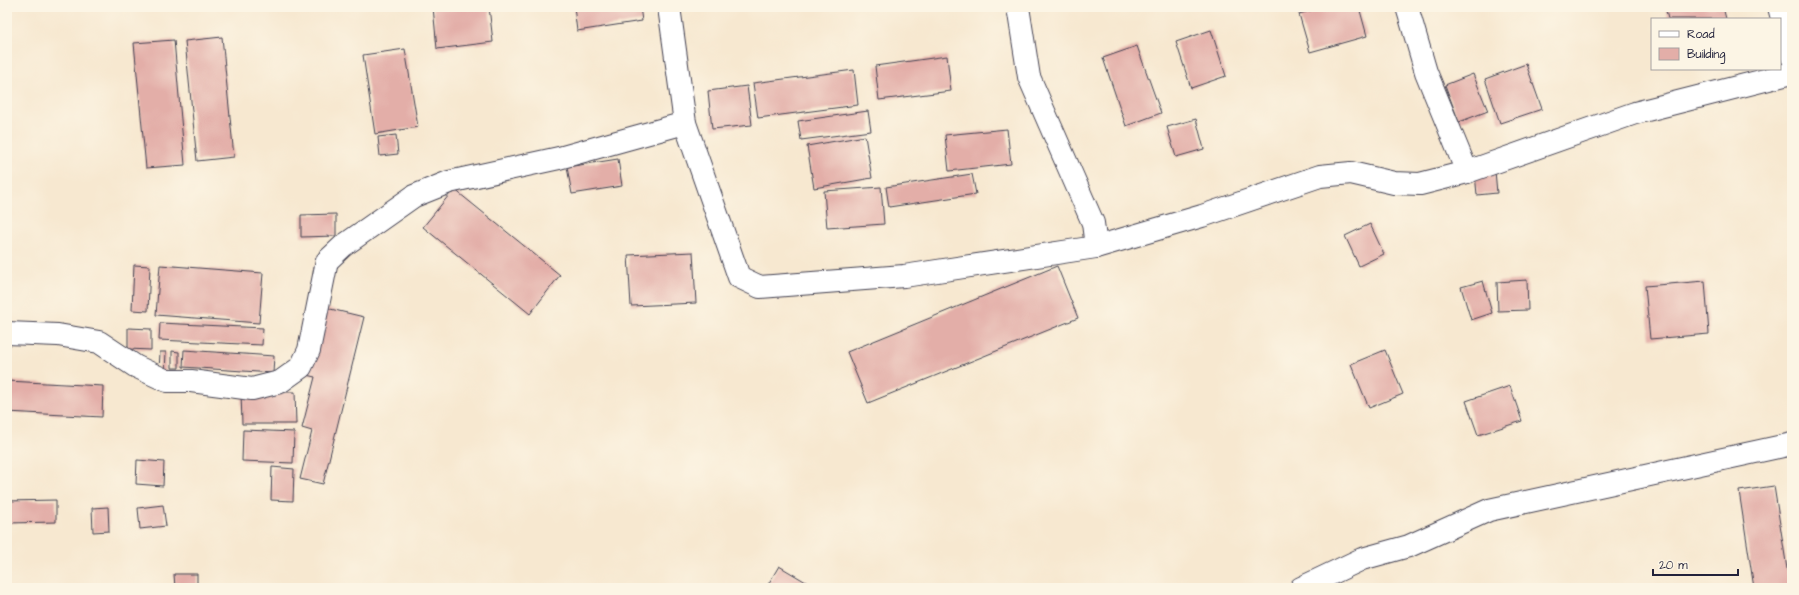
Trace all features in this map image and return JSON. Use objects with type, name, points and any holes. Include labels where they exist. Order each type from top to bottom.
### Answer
[{"type":"street","points":[[669,7],[685,123],[739,277],[760,287],[904,276],[1096,247],[1202,216],[1320,176],[1351,173],[1394,183],[1420,184],[1467,172],[1635,114],[1792,73]]},
{"type":"street","points":[[1018,7],[1029,77],[1093,223],[1096,247]]},
{"type":"street","points":[[1407,7],[1426,72],[1467,172]]},
{"type":"street","points":[[1779,7],[1792,57]]},
{"type":"street","points":[[7,333],[58,335],[100,342],[134,366],[167,381],[191,381],[252,389],[280,382],[301,367],[309,350],[327,261],[343,246],[414,196],[449,182],[559,158],[685,123]]},
{"type":"street","points":[[1301,588],[1362,560],[1409,546],[1489,510],[1792,444]]},
{"type":"building","points":[[433,7],[489,7],[493,42],[437,49]]},
{"type":"building","points":[[574,7],[640,7],[642,21],[577,31]]},
{"type":"building","points":[[1323,7],[1359,7],[1367,36],[1310,52],[1299,14]]},
{"type":"building","points":[[1665,7],[1723,7],[1726,18],[1668,18]]},
{"type":"building","points":[[1211,30],[1226,76],[1191,88],[1176,42]]},
{"type":"building","points":[[222,37],[234,157],[197,161],[185,41]]},
{"type":"building","points":[[174,40],[185,165],[146,168],[134,43]]},
{"type":"building","points":[[1137,46],[1161,113],[1126,126],[1103,58]]},
{"type":"building","points":[[405,49],[418,127],[375,134],[363,55]]},
{"type":"building","points":[[947,56],[951,91],[879,100],[875,66]]},
{"type":"building","points":[[1526,64],[1542,109],[1500,123],[1485,79]]},
{"type":"building","points":[[854,70],[858,105],[758,118],[753,83]]},
{"type":"building","points":[[1473,74],[1488,111],[1459,122],[1445,85]]},
{"type":"building","points":[[747,86],[752,125],[712,129],[708,91]]},
{"type":"building","points":[[868,111],[871,131],[801,140],[798,121]]},
{"type":"building","points":[[1196,119],[1204,149],[1176,157],[1167,127]]},
{"type":"building","points":[[1007,129],[1011,164],[949,171],[945,135]]},
{"type":"building","points":[[396,135],[398,154],[380,156],[378,137]]},
{"type":"building","points":[[865,136],[872,178],[814,188],[807,146]]},
{"type":"building","points":[[618,159],[622,186],[572,194],[567,167]]},
{"type":"building","points":[[1495,171],[1497,193],[1477,195],[1475,173]]},
{"type":"building","points":[[972,174],[976,194],[889,207],[886,187]]},
{"type":"building","points":[[881,187],[884,224],[827,228],[824,191]]},
{"type":"building","points":[[454,189],[560,275],[530,314],[423,227]]},
{"type":"building","points":[[336,214],[336,236],[301,237],[301,215]]},
{"type":"building","points":[[1370,224],[1384,254],[1359,266],[1345,236]]},
{"type":"building","points":[[693,252],[696,303],[631,306],[628,255]]},
{"type":"building","points":[[134,265],[150,266],[148,311],[132,310]]},
{"type":"building","points":[[160,265],[263,273],[259,323],[156,315]]},
{"type":"building","points":[[1057,266],[1078,318],[868,403],[847,352]]},
{"type":"building","points":[[1527,280],[1528,310],[1498,311],[1497,282]]},
{"type":"building","points":[[1483,281],[1492,313],[1471,320],[1461,287]]},
{"type":"building","points":[[1705,281],[1709,334],[1650,339],[1645,286]]},
{"type":"building","points":[[322,307],[364,317],[323,484],[300,479],[312,431],[302,428],[315,377],[306,375]]},
{"type":"building","points":[[160,323],[263,328],[262,345],[159,340]]},
{"type":"building","points":[[128,328],[151,329],[151,350],[128,349]]},
{"type":"building","points":[[184,350],[274,356],[273,373],[183,367]]},
{"type":"building","points":[[1385,350],[1403,394],[1369,408],[1351,364]]},
{"type":"building","points":[[172,351],[179,352],[179,368],[172,368]]},
{"type":"building","points":[[160,352],[166,352],[165,373],[159,372]]},
{"type":"building","points":[[7,381],[103,386],[102,417],[7,412]]},
{"type":"building","points":[[1510,386],[1522,421],[1478,435],[1466,401]]},
{"type":"building","points":[[241,392],[295,392],[296,424],[242,424]]},
{"type":"building","points":[[243,430],[294,432],[293,463],[242,461]]},
{"type":"building","points":[[137,460],[164,462],[163,486],[136,484]]},
{"type":"building","points":[[272,467],[294,469],[293,501],[271,500]]},
{"type":"building","points":[[1774,486],[1790,588],[1754,588],[1739,491]]},
{"type":"building","points":[[56,500],[56,522],[7,523],[7,501]]},
{"type":"building","points":[[163,505],[166,526],[140,529],[138,508]]},
{"type":"building","points":[[108,507],[109,531],[93,532],[92,508]]},
{"type":"building","points":[[779,566],[816,588],[766,588]]},
{"type":"building","points":[[174,574],[197,574],[197,588],[175,588]]}]
